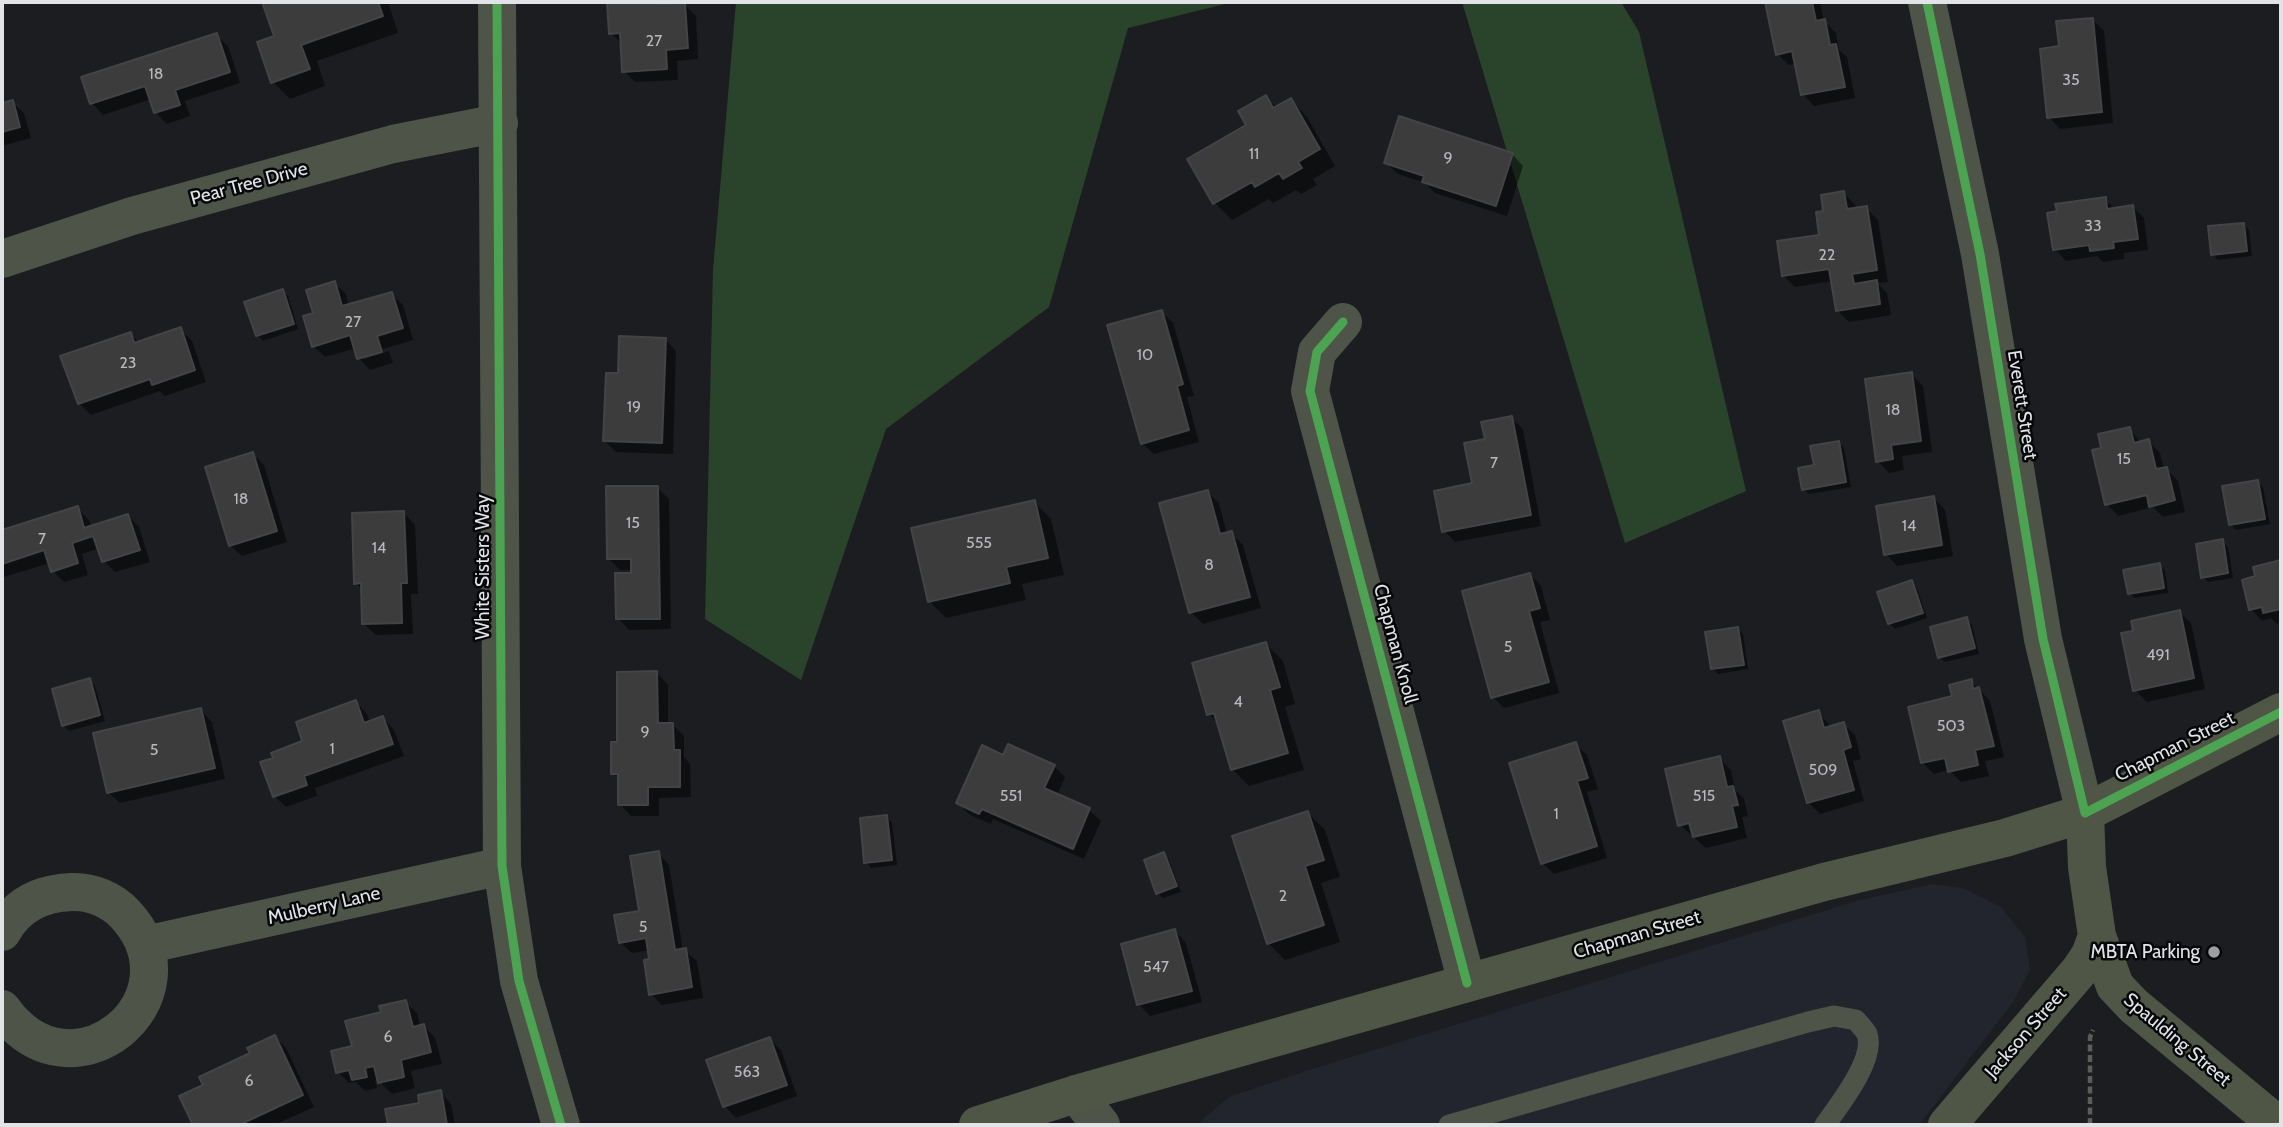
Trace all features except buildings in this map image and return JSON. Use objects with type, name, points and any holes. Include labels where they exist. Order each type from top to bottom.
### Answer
[{"type":"main road","name":"Chapman Street","points":[[978,1125],[1076,1094],[1824,882],[2006,838],[2085,813],[2281,712]]},
{"type":"main road","name":"Spaulding Street","points":[[2085,813],[2087,867],[2097,936],[2115,986],[2278,1125]]},
{"type":"main road","name":"Jackson Street","points":[[1947,1125],[2080,970],[2090,956],[2097,936]]},
{"type":"street","name":"White Sisters Way","points":[[497,2],[502,866],[519,981],[561,1125]]},
{"type":"street","name":"Everett Street","points":[[1927,2],[1980,254],[2043,639],[2085,813]]},
{"type":"street","name":"Pear Tree Drive","points":[[2,259],[132,216],[393,144],[499,122]]},
{"type":"street","name":"Chapman Knoll","points":[[1343,322],[1317,352],[1310,391],[1467,983]]},
{"type":"street","name":"Mulberry Lane","points":[[145,946],[502,866]]},
{"type":"street","points":[[2,932],[8,920],[29,902],[53,892],[80,891],[101,897],[120,909],[135,925],[145,946],[149,971],[145,996],[133,1018],[114,1035],[91,1046],[66,1048],[41,1043],[19,1030],[2,1009]]},
{"type":"street","points":[[1076,1094],[1101,1125]]},
{"type":"lane","points":[[1449,1125],[1808,1022],[1834,1016],[1856,1020],[1867,1035],[1867,1052],[1861,1070],[1825,1125]]},
{"type":"path","points":[[2090,1125],[2090,1037],[2093,1030]]},
{"type":"shaded area","points":[[1933,884],[1963,888],[2001,907],[2025,937],[2030,970],[2013,1002],[1919,1125],[1199,1125],[1229,1097],[1309,1070],[1860,900]]},
{"type":"green space","points":[[736,2],[1233,2],[1128,28],[1049,307],[886,429],[801,680],[705,619],[713,270]]},
{"type":"green space","points":[[1462,2],[1621,2],[1639,32],[1746,491],[1625,543]]},
{"type":"cycle path","points":[[497,2],[502,866],[519,981],[561,1125]]},
{"type":"cycle path","points":[[1927,2],[1980,254],[2043,639],[2085,813],[2281,712]]},
{"type":"cycle path","points":[[1343,322],[1317,352],[1310,391],[1467,983]]},
{"type":"place","name":"MBTA Parking","points":[[2214,952]]}]
